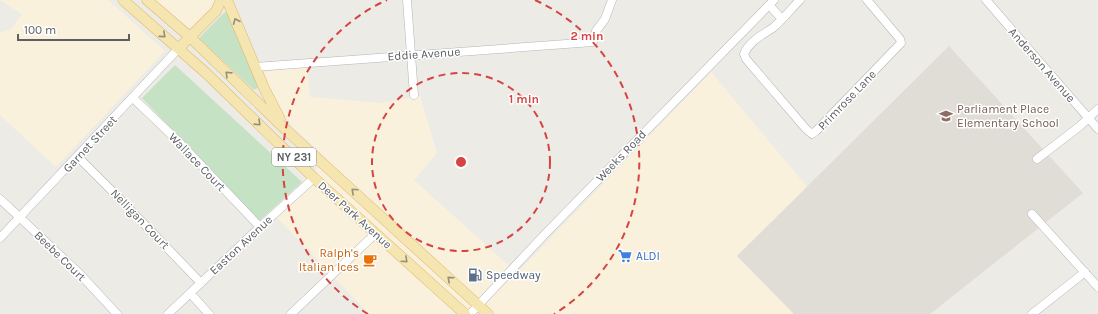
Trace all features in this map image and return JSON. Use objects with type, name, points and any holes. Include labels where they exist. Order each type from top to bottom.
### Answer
[{"type":"main road","name":"Deer Park Avenue","points":[[123,0],[179,48],[314,178],[465,314]]},
{"type":"main road","name":"Deer Park Avenue","points":[[147,0],[190,37],[286,130],[488,314]]},
{"type":"main road","points":[[179,48],[216,11],[221,0]]},
{"type":"main road","points":[[227,0],[269,99],[286,130]]},
{"type":"street","points":[[407,0],[414,95]]},
{"type":"street","name":"Eddie Avenue","points":[[256,67],[593,42],[596,31],[605,19],[612,0]]},
{"type":"street","name":"Primrose Lane","points":[[796,1],[782,19],[747,48],[744,54],[746,59],[806,129],[812,134],[901,43],[900,38],[867,0]]},
{"type":"street","name":"Anderson Avenue","points":[[986,0],[1098,129]]},
{"type":"street","points":[[771,2],[782,19]]},
{"type":"street","name":"Weeks Road","points":[[470,314],[550,229],[771,2]]},
{"type":"street","name":"Garnet Street","points":[[0,238],[78,157],[179,48]]},
{"type":"street","name":"Wallace Court","points":[[133,98],[180,143],[260,227]]},
{"type":"street","points":[[1037,159],[1080,126],[1098,109]]},
{"type":"street","name":"Nelligan Court","points":[[78,157],[116,194],[201,283]]},
{"type":"street","name":"Easton Avenue","points":[[168,314],[314,178]]},
{"type":"street","name":"Beebe Court","points":[[0,199],[80,274],[118,314]]},
{"type":"street","points":[[1032,214],[1098,287]]},
{"type":"street","points":[[292,314],[375,234]]},
{"type":"street","points":[[1032,314],[1085,272]]},
{"type":"street","points":[[190,294],[209,314]]},
{"type":"shaded area","points":[[0,0],[108,0],[165,51],[56,167],[0,115],[0,33],[11,29],[22,14]]},
{"type":"shaded area","points":[[154,0],[217,0],[215,4],[190,29]]},
{"type":"shaded area","name":"Parliament Place Elementary School","points":[[949,46],[1083,193],[930,314],[794,314],[737,256]]},
{"type":"shaded area","points":[[307,65],[310,97],[380,103],[420,96],[437,153],[414,180],[517,273],[711,72],[807,187],[737,256],[794,314],[369,314],[271,211],[327,159],[294,128],[276,105],[260,72]]},
{"type":"green space","points":[[225,12],[229,16],[259,87],[254,90],[199,38]]},
{"type":"green space","points":[[175,65],[302,182],[259,221],[142,98]]},
{"type":"place","name":"Parliament Place Elementary School","points":[[946,116]]},
{"type":"place","name":"ALDI","points":[[625,256]]},
{"type":"place","name":"Ralph's Italian Ices","points":[[370,260]]},
{"type":"place","name":"Speedway","points":[[475,275]]}]
